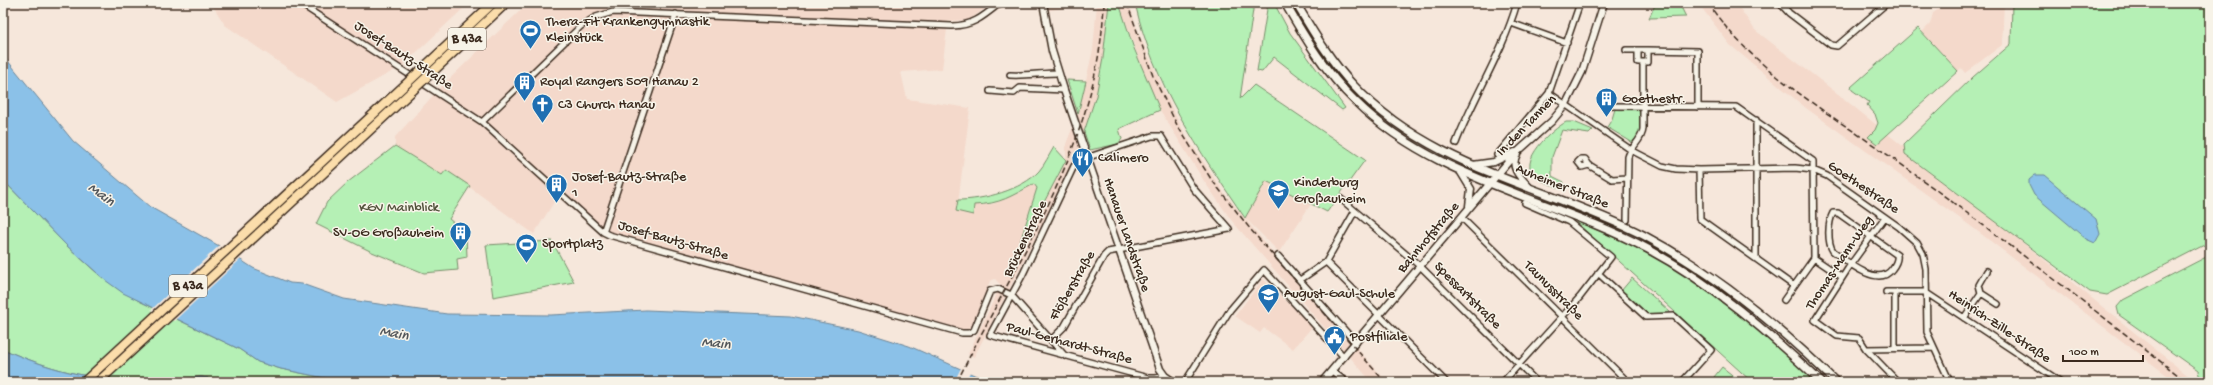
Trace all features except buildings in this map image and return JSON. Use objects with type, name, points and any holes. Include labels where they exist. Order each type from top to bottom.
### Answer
[{"type":"highway","name":"B 43a","points":[[84,382],[493,3]]},
{"type":"highway","name":"B 43a","points":[[98,382],[506,3]]},
{"type":"main road","name":"Auheimer Straße","points":[[1285,3],[1319,59],[1355,101],[1397,136],[1434,158],[1459,170],[1598,226],[1668,261],[1701,282],[1742,312],[1821,382]]},
{"type":"main road","name":"Auheimer Straße","points":[[1296,3],[1329,55],[1365,98],[1395,123],[1419,139],[1466,163],[1622,225],[1688,261],[1752,307],[1836,382]]},
{"type":"street","name":"Josef-Bautz-Straße","points":[[299,3],[482,122],[603,232],[649,248],[962,332],[969,333],[974,330],[991,290],[998,289],[1011,296]]},
{"type":"street","points":[[482,122],[589,21],[605,14],[622,11],[952,26],[974,22],[1000,3]]},
{"type":"street","name":"Hanauer Landstraße","points":[[1043,3],[1052,51],[1058,73],[1155,355],[1165,376]]},
{"type":"street","points":[[1456,143],[1474,100],[1511,23],[1517,3]]},
{"type":"street","points":[[1497,155],[1549,93],[1580,3]]},
{"type":"street","name":"In den Tannen","points":[[1491,182],[1520,149],[1552,121],[1566,104],[1582,72],[1604,3]]},
{"type":"street","points":[[1780,3],[1790,13],[1831,45],[1837,46],[1886,3]]},
{"type":"street","points":[[603,232],[676,14]]},
{"type":"street","points":[[1511,23],[1567,43]]},
{"type":"street","points":[[1626,50],[1698,51],[1698,107]]},
{"type":"street","points":[[1638,50],[1638,62],[1648,62],[1648,50]]},
{"type":"street","points":[[1627,220],[1628,157],[1631,150],[1642,136],[1643,62]]},
{"type":"street","points":[[1010,75],[1026,76],[1041,73],[1058,73]]},
{"type":"street","points":[[990,91],[1014,93],[1020,88],[1064,90]]},
{"type":"street","name":"Goethestraße","points":[[1549,93],[1631,150],[1662,166],[1699,170],[1813,170],[1834,180],[1913,238],[1919,247],[1926,269],[1926,326],[1933,348],[1950,382]]},
{"type":"street","points":[[1615,106],[1734,107],[1756,120],[1812,160],[1814,258],[1784,300]]},
{"type":"street","points":[[1756,120],[1756,259]]},
{"type":"street","points":[[1086,158],[1152,136],[1161,136],[1193,188],[1229,229],[1118,250]]},
{"type":"street","points":[[1466,163],[1478,165],[1490,164],[1520,149]]},
{"type":"street","points":[[1520,149],[1516,157],[1515,167],[1519,175],[1530,188]]},
{"type":"street","name":"Brückenstraße","points":[[990,336],[1074,166],[1086,158]]},
{"type":"street","points":[[1589,165],[1612,178],[1627,178]]},
{"type":"street","points":[[1459,170],[1467,179],[1471,189],[1468,210]]},
{"type":"street","points":[[1699,170],[1700,219],[1794,286]]},
{"type":"street","name":"Bahnhofstraße","points":[[1322,382],[1421,267],[1491,182]]},
{"type":"street","name":"Spessartstraße","points":[[1341,199],[1421,267],[1537,382]]},
{"type":"street","points":[[1503,382],[1562,317],[1610,257],[1573,224],[1525,203]]},
{"type":"street","points":[[1300,280],[1326,262],[1356,211]]},
{"type":"street","points":[[1833,213],[1838,213],[1870,236],[1897,255],[1897,261],[1892,270],[1884,274],[1865,274],[1830,246],[1830,219],[1833,213]]},
{"type":"street","name":"Thomas-Mann-Weg","points":[[1866,349],[1860,338],[1837,336],[1814,320],[1870,236],[1885,217]]},
{"type":"street","name":"Taunusstraße","points":[[1462,218],[1628,382]]},
{"type":"street","name":"Flößerstraße","points":[[1051,340],[1064,327],[1104,256],[1110,251],[1118,250]]},
{"type":"street","points":[[1278,256],[1356,343]]},
{"type":"street","points":[[1814,258],[1842,277]]},
{"type":"street","points":[[1326,262],[1446,382]]},
{"type":"street","points":[[1185,382],[1230,310],[1264,270],[1344,357]]},
{"type":"street","points":[[1987,271],[1979,284],[1981,293],[1998,304]]},
{"type":"street","points":[[1598,273],[1646,317],[1674,316],[1711,350],[1682,382]]},
{"type":"street","points":[[1886,292],[1925,292]]},
{"type":"street","points":[[1895,292],[1895,348]]},
{"type":"street","name":"Heinrich-Zille-Straße","points":[[1925,292],[2061,382]]},
{"type":"street","points":[[1964,318],[1981,293]]},
{"type":"street","points":[[1011,296],[1065,356]]},
{"type":"street","name":"Paul-Gerhardt-Straße","points":[[990,336],[1148,378],[1165,376]]},
{"type":"street","points":[[1866,349],[1933,348]]},
{"type":"street","points":[[1866,349],[1897,381],[1902,382]]},
{"type":"street","points":[[1332,371],[1346,382]]},
{"type":"street","points":[[1165,376],[1174,382]]},
{"type":"shaded area","points":[[211,3],[469,3],[402,66],[337,102],[225,25]]},
{"type":"shaded area","points":[[528,3],[993,3],[969,20],[948,21],[942,69],[901,72],[907,99],[970,108],[957,211],[974,205],[993,204],[1021,192],[1034,183],[1037,188],[1016,255],[1066,160],[1066,144],[1078,114],[1093,50],[1097,3],[1109,3],[1103,58],[1096,96],[1079,149],[1072,167],[974,357],[968,354],[1001,285],[995,279],[990,281],[972,326],[962,333],[614,238],[559,194],[534,234],[446,170],[442,175],[395,146],[395,137],[440,88]]},
{"type":"shaded area","points":[[1040,3],[1089,3],[1041,12]]},
{"type":"shaded area","points":[[1119,3],[1129,3],[1138,32],[1186,136],[1225,194],[1269,248],[1387,382],[1372,382],[1232,221],[1204,181],[1160,110],[1148,84]]},
{"type":"shaded area","points":[[1698,3],[1736,3],[1755,30],[1838,94],[2196,382],[2176,382],[1972,227],[1806,108],[1730,45]]},
{"type":"shaded area","points":[[1948,3],[2004,3],[2002,45],[1965,73],[1961,68],[1958,71],[1922,32],[1930,24],[1933,13]]},
{"type":"shaded area","name":"Kinderburg Großauheim","points":[[1265,181],[1311,204],[1279,252],[1245,218]]},
{"type":"shaded area","name":"August-Gaul-Schule","points":[[1263,279],[1313,326],[1293,349],[1264,328],[1260,333],[1235,316]]},
{"type":"green space","points":[[1109,3],[1119,3],[1133,46],[1160,110],[1119,129],[1122,139],[1118,144],[1090,150],[1084,132],[1096,96],[1103,58]]},
{"type":"green space","points":[[1135,3],[1254,3],[1240,99],[1254,85],[1365,160],[1327,212],[1266,181],[1245,218],[1195,142],[1166,89],[1153,61]]},
{"type":"green space","points":[[1268,3],[1274,3],[1290,33],[1345,108],[1342,110],[1274,57],[1262,72],[1257,71]]},
{"type":"green space","points":[[1656,3],[1679,3],[1686,17],[1649,18]]},
{"type":"green space","points":[[2012,3],[2210,3],[2210,242],[2107,295],[2090,292],[1905,154],[1904,144],[1973,77],[2011,44]]},
{"type":"green space","points":[[1918,28],[1958,71],[1877,144],[1868,137],[1875,130],[1878,123],[1875,114],[1867,105],[1869,102],[1852,90],[1851,87]]},
{"type":"green space","points":[[1067,80],[1086,81],[1078,114]]},
{"type":"green space","points":[[1615,109],[1639,109],[1641,134],[1633,143],[1607,127],[1612,119]]},
{"type":"green space","points":[[1566,122],[1574,122],[1593,130],[1589,134],[1562,130],[1552,157],[1552,176],[1564,182],[1562,189],[1536,177],[1531,171],[1530,163],[1538,146],[1553,131]]},
{"type":"green space","name":"KGV Mainblick","points":[[395,146],[442,175],[446,170],[470,186],[449,219],[466,233],[467,257],[457,259],[458,270],[424,273],[372,252],[316,224],[327,202],[348,182]]},
{"type":"green space","points":[[1054,147],[1066,160],[1015,258],[1037,188],[1034,184],[999,201],[974,205],[973,215],[956,211],[958,200],[968,200],[990,196],[1002,193],[1023,184],[1039,171]]},
{"type":"green space","points":[[3,180],[66,245],[98,274],[139,301],[239,349],[258,362],[281,369],[344,382],[211,382],[208,378],[201,377],[155,381],[105,379],[52,367],[3,349]]},
{"type":"green space","points":[[1576,222],[1610,235],[1643,251],[1704,289],[1762,333],[1816,382],[1752,382]]},
{"type":"green space","name":"Sportplatz","points":[[552,241],[574,282],[493,297],[486,245]]},
{"type":"green space","points":[[2210,255],[2210,382],[2201,382],[2198,371],[2119,315],[2117,307],[2123,300]]},
{"type":"green space","points":[[1632,278],[1671,314],[1646,315],[1647,313],[1625,293],[1623,295],[1621,291]]},
{"type":"green space","points":[[1722,367],[1741,382],[1719,382],[1714,377]]},
{"type":"water","name":"Main","points":[[3,55],[73,141],[150,207],[221,247],[253,268],[290,283],[302,284],[344,299],[447,314],[551,315],[646,310],[791,316],[858,330],[909,346],[990,382],[344,382],[281,369],[258,362],[239,349],[123,293],[105,280],[66,245],[3,180]]},
{"type":"water","points":[[2035,175],[2044,175],[2096,219],[2100,234],[2095,243],[2086,239],[2034,195],[2029,185],[2029,180]]},
{"type":"water","points":[[3,349],[52,367],[105,379],[140,381],[201,377],[208,378],[211,382],[3,382]]},
{"type":"pier","points":[[221,244],[242,258],[174,321],[151,310]]},
{"type":"pier","points":[[962,366],[971,370],[965,382],[954,382]]},
{"type":"railway","points":[[957,382],[1051,199],[1071,152],[1087,104],[1099,54],[1104,3]]},
{"type":"railway","points":[[1127,3],[1153,76],[1177,125],[1211,179],[1251,230],[1385,382]]},
{"type":"railway","points":[[1708,3],[1727,29],[1749,52],[1799,93],[1880,149],[1977,220],[2187,382]]},
{"type":"place","name":"Thera-Fit Krankengymnastik Kleinstück","points":[[530,50]]},
{"type":"place","name":"Royal Rangers 509 Hanau 2","points":[[524,102]]},
{"type":"place","name":"Goethestr.","points":[[1606,118]]},
{"type":"place","name":"C3 Church Hanau","points":[[542,124]]},
{"type":"place","name":"Calimero","points":[[1083,178]]},
{"type":"place","name":"Josef-Bautz-Straße 1","points":[[556,204]]},
{"type":"place","name":"Kinderburg Großauheim","points":[[1278,210]]},
{"type":"place","name":"SV-OG Großauheim","points":[[460,252]]},
{"type":"place","name":"Sportplatz","points":[[526,264]]},
{"type":"place","name":"August-Gaul-Schule","points":[[1269,314]]},
{"type":"place","name":"Postfiliale","points":[[1334,356]]}]
